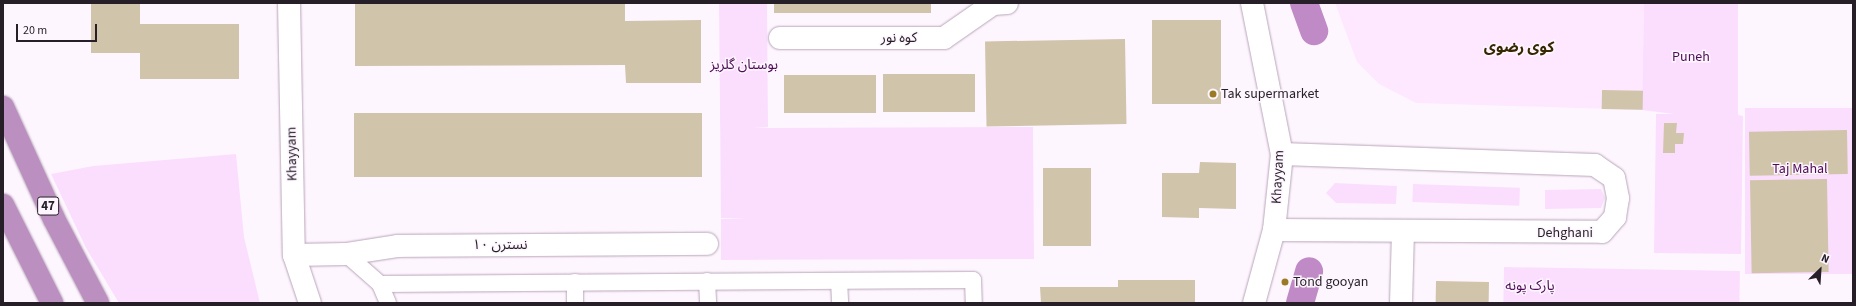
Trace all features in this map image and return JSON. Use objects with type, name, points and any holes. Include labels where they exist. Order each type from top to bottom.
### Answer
[{"type":"highway","name":"47","points":[[3,107],[54,219],[98,303]]},
{"type":"highway","points":[[3,205],[52,303]]},
{"type":"street","name":"Khayyam","points":[[289,3],[294,255],[310,303]]},
{"type":"street","name":"کوه نور","points":[[780,38],[944,38],[993,4],[1007,3]]},
{"type":"street","name":"Khayyam","points":[[1252,3],[1282,154],[1274,230],[1254,303]]},
{"type":"street","name":"Dehghani","points":[[1274,230],[1602,232],[1615,217],[1618,198],[1614,178],[1595,165],[1282,154]]},
{"type":"street","points":[[1402,303],[1404,231]]},
{"type":"street","name":"نسترن ۱۰","points":[[294,255],[346,254],[398,246],[707,244]]},
{"type":"lane","points":[[346,254],[380,284],[388,303]]},
{"type":"lane","points":[[380,284],[973,280],[974,303]]},
{"type":"lane","points":[[707,281],[708,303]]},
{"type":"lane","points":[[839,281],[840,303]]},
{"type":"lane","points":[[575,282],[576,303]]},
{"type":"shaded area","points":[[1335,3],[1644,3],[1642,110],[1416,103],[1379,84],[1357,62]]},
{"type":"green space","name":"بوستان گلریز","points":[[719,3],[767,3],[768,127],[754,128],[1033,127],[1034,259],[721,260],[721,219],[747,219],[721,218]]},
{"type":"green space","name":"Puneh","points":[[1644,3],[1738,3],[1738,115],[1743,116],[1741,254],[1654,253],[1656,114],[1674,114],[1642,110]]},
{"type":"green space","name":"Taj Mahal","points":[[1745,108],[1853,108],[1853,274],[1745,274]]},
{"type":"green space","points":[[236,154],[244,237],[260,303],[119,303],[86,248],[51,174],[93,166]]},
{"type":"green space","points":[[1335,183],[1397,186],[1396,204],[1336,203],[1326,193]]},
{"type":"green space","points":[[1413,184],[1520,188],[1519,206],[1412,202]]},
{"type":"green space","points":[[1601,189],[1605,198],[1601,208],[1545,209],[1545,190]]},
{"type":"green space","name":"پارک پونه","points":[[1504,267],[1740,271],[1739,303],[1503,303]]},
{"type":"building","points":[[91,3],[140,3],[140,24],[239,24],[239,79],[140,79],[140,53],[91,53]]},
{"type":"building","points":[[355,3],[625,3],[625,21],[701,20],[701,83],[626,83],[625,65],[355,66]]},
{"type":"building","points":[[774,3],[931,3],[931,13],[774,13]]},
{"type":"building","points":[[1152,20],[1221,20],[1221,104],[1152,104]]},
{"type":"building","points":[[1125,39],[1126,124],[987,126],[985,41]]},
{"type":"building","points":[[883,74],[975,74],[975,112],[883,112]]},
{"type":"building","points":[[784,75],[876,75],[876,113],[784,113]]},
{"type":"building","points":[[1602,90],[1643,91],[1643,110],[1602,109]]},
{"type":"building","points":[[354,113],[702,113],[702,177],[354,177]]},
{"type":"building","points":[[1664,123],[1677,123],[1676,133],[1684,133],[1683,144],[1675,144],[1675,153],[1663,153]]},
{"type":"building","points":[[1847,130],[1848,174],[1750,176],[1749,132]]},
{"type":"building","points":[[1200,162],[1236,163],[1236,209],[1199,208],[1199,218],[1162,217],[1162,173],[1199,173]]},
{"type":"building","points":[[1043,168],[1091,168],[1091,246],[1043,246]]},
{"type":"building","points":[[1827,179],[1829,272],[1752,273],[1750,180]]},
{"type":"building","points":[[1118,280],[1195,280],[1195,303],[1041,303],[1040,287],[1118,287]]},
{"type":"building","points":[[1436,281],[1489,282],[1489,303],[1436,303]]},
{"type":"waterway","points":[[1304,3],[1314,31]]},
{"type":"waterway","points":[[1300,303],[1309,271]]},
{"type":"place","name":"Tak supermarket","points":[[1213,94]]},
{"type":"place","name":"Tond gooyan","points":[[1285,282]]},
{"type":"district","name":"کوی رضوی","points":[[1519,48]]}]
